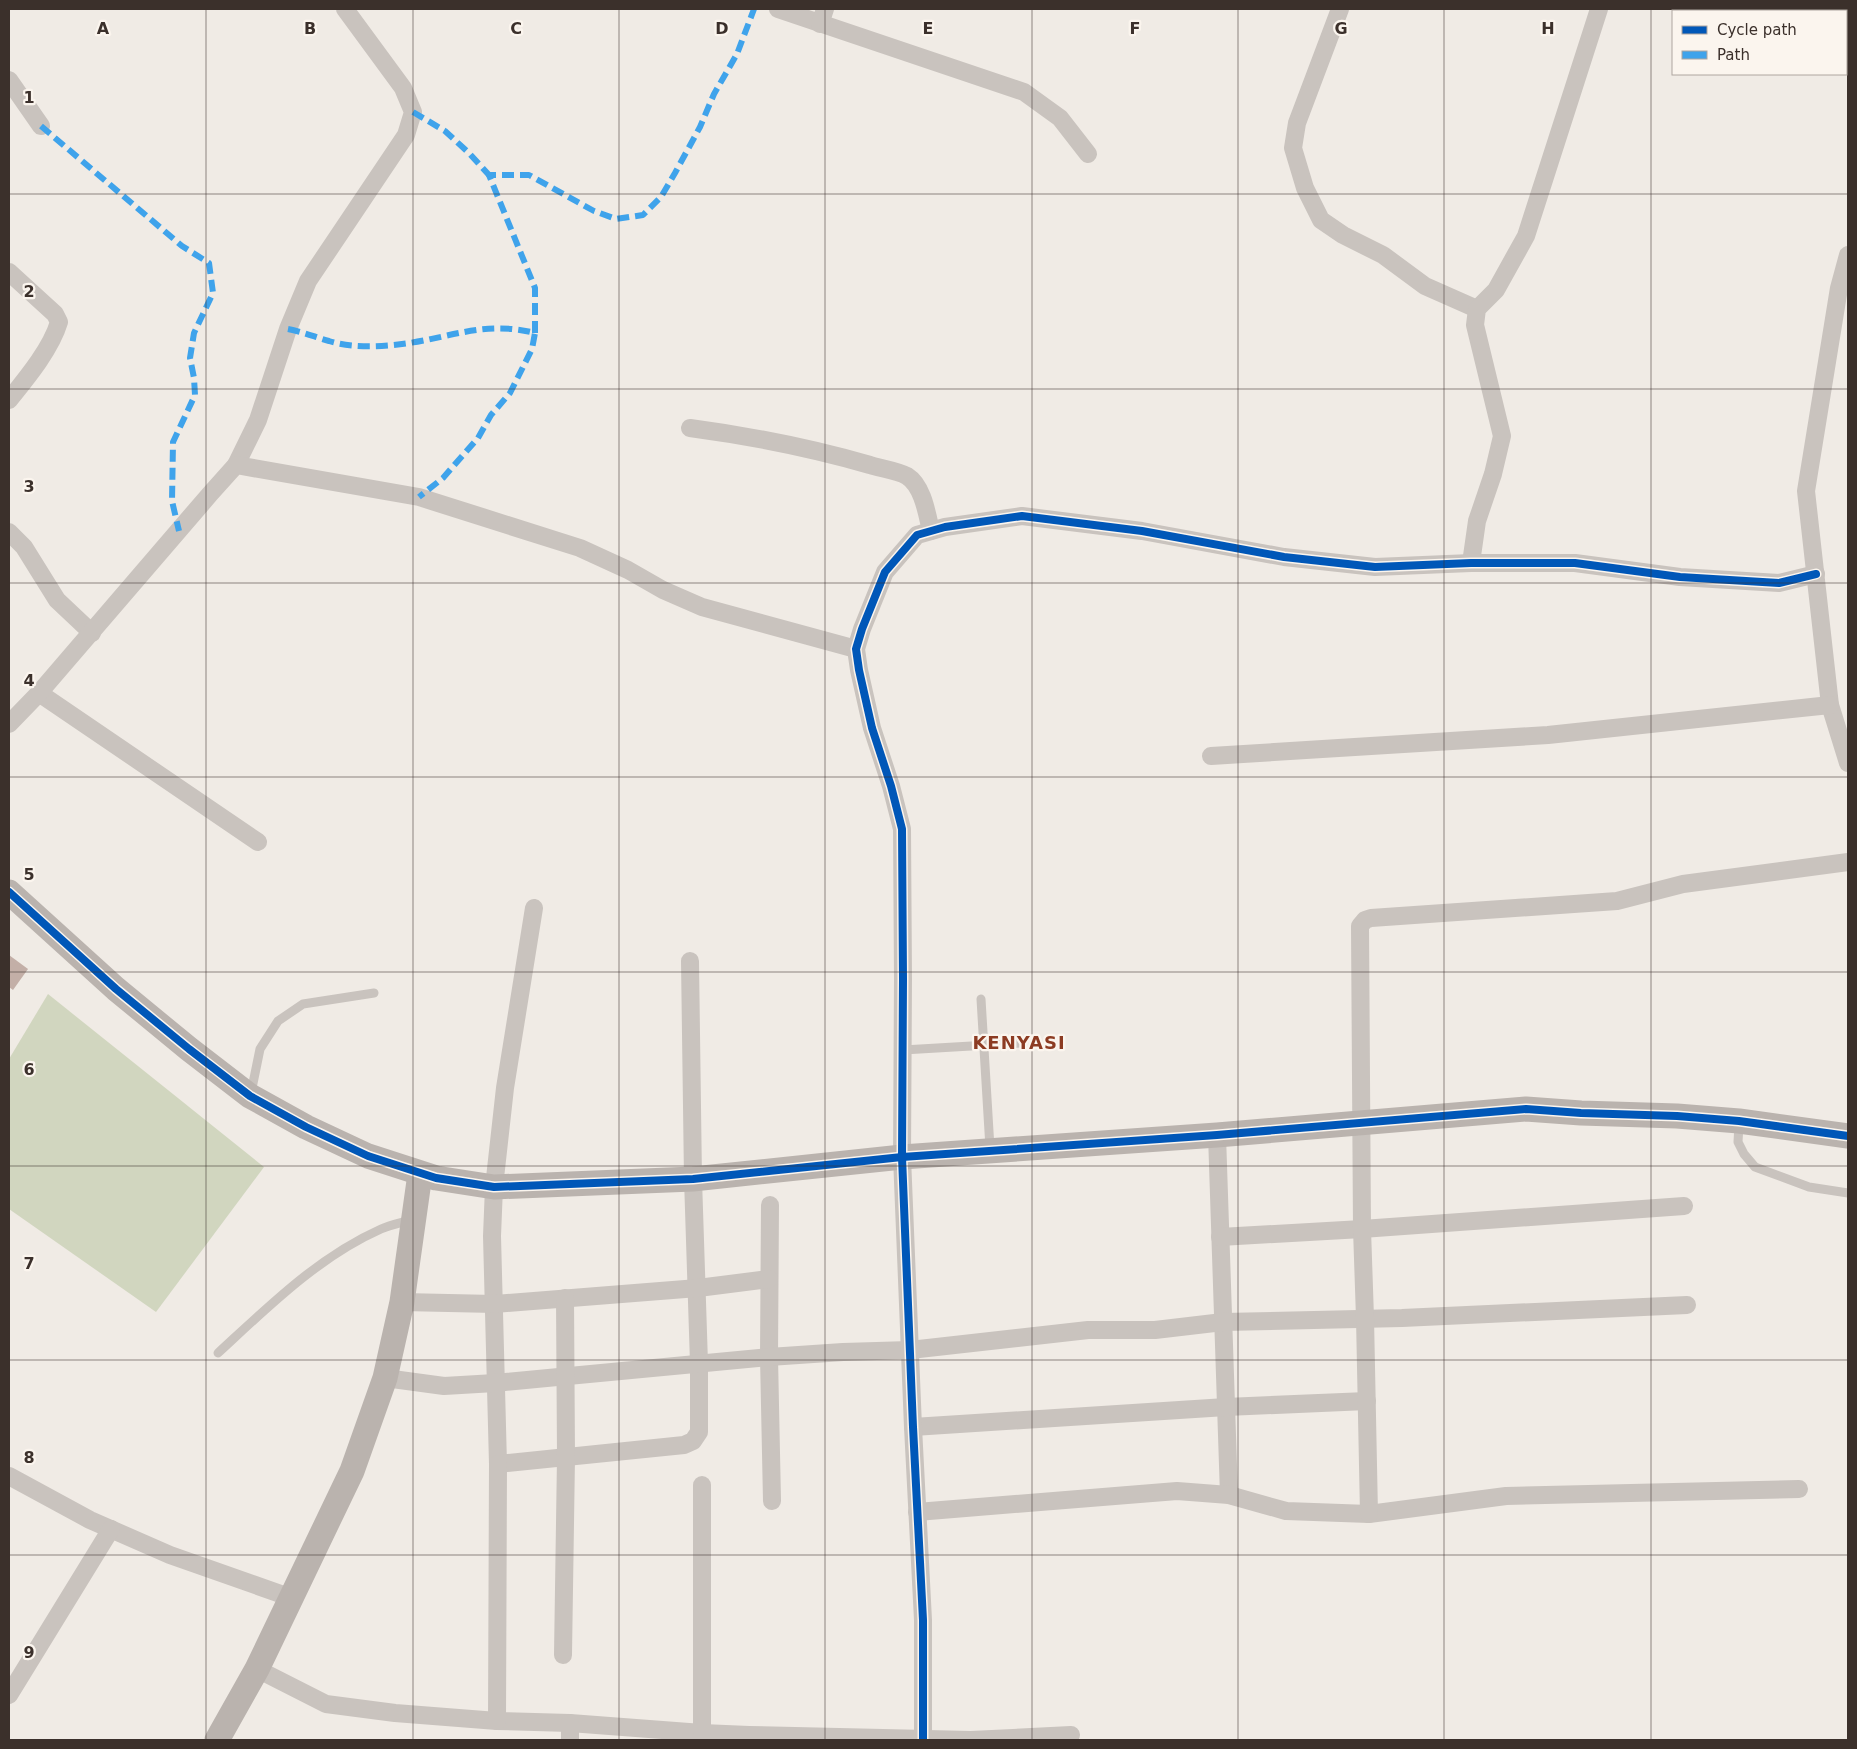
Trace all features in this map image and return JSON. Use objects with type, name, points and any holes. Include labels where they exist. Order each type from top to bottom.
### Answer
[{"type":"street","points":[[9,724],[92,633],[236,465],[258,420],[294,313],[308,281],[406,135],[413,112],[403,88],[345,9]]},
{"type":"street","points":[[778,9],[822,16],[1024,92],[1060,118],[1088,154]]},
{"type":"street","points":[[1340,9],[1297,123],[1293,148],[1305,188],[1320,220],[1343,235],[1383,255],[1425,286],[1477,309]]},
{"type":"street","points":[[1471,562],[1477,521],[1493,474],[1502,436],[1476,325],[1477,309],[1496,290],[1526,236],[1599,9]]},
{"type":"street","points":[[9,80],[42,126]]},
{"type":"street","points":[[1848,254],[1839,288],[1806,491],[1830,705],[1848,763]]},
{"type":"street","points":[[9,272],[56,314],[59,322],[56,332],[24,382],[9,400]]},
{"type":"street","points":[[690,428],[835,455],[907,476],[917,488],[925,504],[930,531]]},
{"type":"street","points":[[236,465],[419,497],[580,548],[628,570],[663,590],[702,607],[856,649]]},
{"type":"street","points":[[922,1739],[923,1620],[902,1157],[902,829],[891,786],[872,728],[856,649],[885,572],[917,535],[945,527],[1022,516],[1142,531],[1284,557],[1375,567],[1471,562],[1575,563],[1680,577],[1779,583],[1816,574]]},
{"type":"street","points":[[9,532],[24,547],[57,600],[92,633]]},
{"type":"street","points":[[39,693],[258,842]]},
{"type":"street","points":[[1211,756],[1548,735],[1830,705]]},
{"type":"street","points":[[1369,1514],[1360,1122],[1360,926],[1365,920],[1371,918],[1616,901],[1683,884],[1848,862]]},
{"type":"street","points":[[9,892],[116,989],[250,1096],[306,1127],[359,1152],[420,1174],[494,1187],[693,1179],[902,1157],[1218,1135],[1526,1109],[1677,1116],[1739,1121],[1848,1136]]},
{"type":"street","points":[[498,1721],[498,1464],[494,1383],[495,1304],[492,1236],[494,1187],[505,1088],[534,908]]},
{"type":"street","points":[[498,1464],[684,1445],[693,1441],[699,1432],[698,1288],[693,1179],[690,960]]},
{"type":"street","points":[[1218,1135],[1229,1495]]},
{"type":"street","points":[[217,1740],[257,1669],[352,1471],[385,1378],[402,1302],[420,1174]]},
{"type":"street","points":[[770,1205],[769,1357],[772,1500]]},
{"type":"street","points":[[1220,1237],[1362,1230],[1684,1206]]},
{"type":"street","points":[[402,1302],[495,1304],[698,1288],[769,1279]]},
{"type":"street","points":[[563,1656],[566,1457],[565,1298]]},
{"type":"street","points":[[385,1378],[444,1386],[564,1377],[769,1357],[910,1350],[1088,1330],[1155,1330],[1224,1322],[1402,1318],[1687,1305]]},
{"type":"street","points":[[913,1427],[1367,1400]]},
{"type":"street","points":[[9,1476],[90,1520],[170,1555],[292,1598]]},
{"type":"street","points":[[702,1485],[702,1733]]},
{"type":"street","points":[[917,1512],[1177,1491],[1229,1495],[1286,1512],[1369,1514],[1506,1496],[1800,1489]]},
{"type":"street","points":[[9,1695],[111,1529]]},
{"type":"street","points":[[257,1669],[326,1704],[396,1713],[498,1721],[570,1722],[748,1738],[971,1740],[1071,1735]]},
{"type":"street","points":[[570,1722],[570,1740]]},
{"type":"lane","points":[[250,1096],[260,1049],[278,1021],[303,1004],[374,993]]},
{"type":"lane","points":[[981,999],[990,1151]]},
{"type":"lane","points":[[903,1050],[1022,1043]]},
{"type":"lane","points":[[1739,1121],[1738,1142],[1744,1154],[1756,1167],[1809,1187],[1848,1193]]},
{"type":"lane","points":[[218,1353],[264,1310],[336,1252],[382,1228],[413,1220]]},
{"type":"green space","points":[[48,994],[264,1167],[156,1312],[9,1209],[9,1059]]},
{"type":"building","points":[[9,955],[28,969],[13,990],[9,987]]},
{"type":"marked path","points":[[535,333],[535,288],[489,175],[529,175],[594,211],[616,219],[643,215],[661,197],[700,127],[714,94],[737,54],[754,9]]},
{"type":"marked path","points":[[413,112],[445,131],[489,175]]},
{"type":"marked path","points":[[41,126],[182,246],[209,263],[213,293],[194,333],[190,358],[195,395],[173,442],[172,501],[179,531]]},
{"type":"marked path","points":[[288,329],[346,345],[365,346],[402,344],[484,329],[517,329],[535,333],[532,349],[510,393],[491,415],[478,438],[443,478],[419,497]]},
{"type":"cycle path","points":[[923,1739],[923,1620],[902,1157],[902,829],[891,786],[872,728],[856,649],[885,572],[917,535],[945,527],[1022,516],[1142,531],[1284,557],[1375,567],[1471,563],[1575,563],[1680,577],[1779,583],[1816,574]]},
{"type":"cycle path","points":[[9,892],[116,989],[250,1096],[306,1127],[368,1156],[436,1178],[494,1187],[693,1179],[902,1157],[1217,1135],[1526,1109],[1677,1116],[1739,1121],[1848,1136]]},
{"type":"district","name":"KENYASI","points":[[1019,1043]]}]
